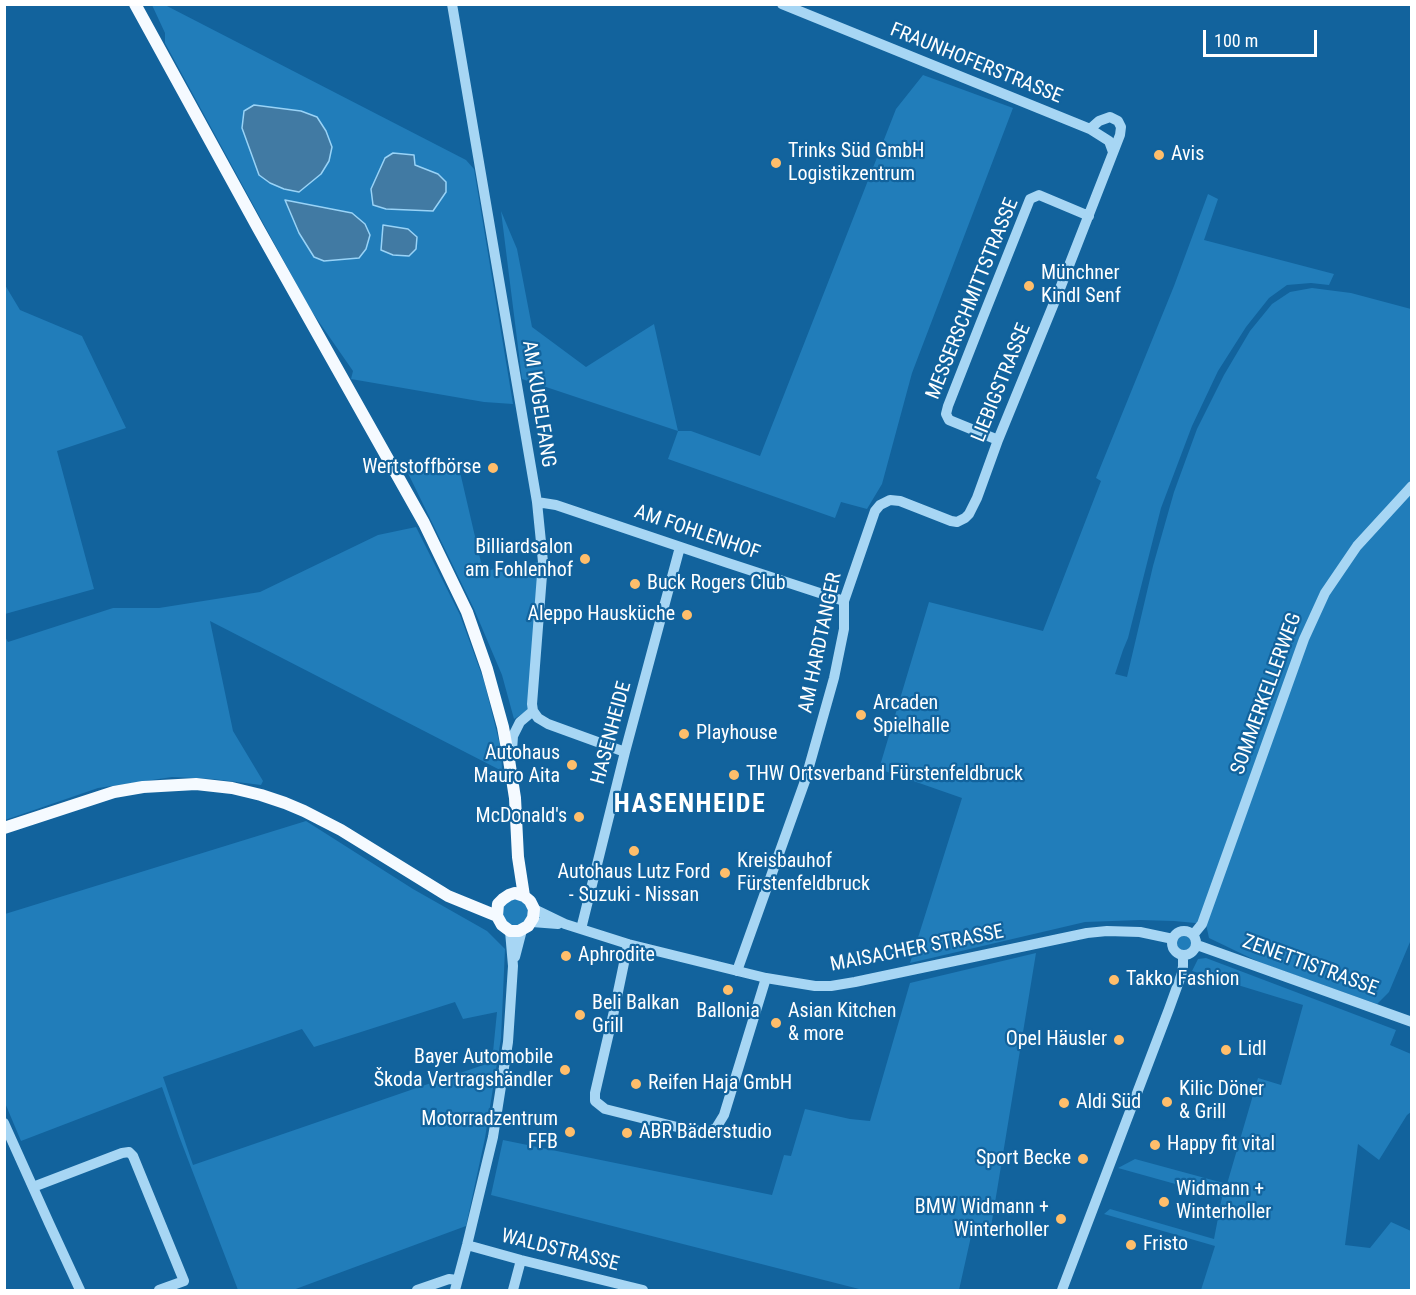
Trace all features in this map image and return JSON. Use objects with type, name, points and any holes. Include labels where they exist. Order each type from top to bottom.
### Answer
[{"type":"main road","points":[[135,4],[424,523],[470,622],[487,669],[503,727],[515,798],[518,857],[524,896]]},
{"type":"main road","points":[[4,828],[114,792],[143,787],[196,784],[232,788],[285,802],[304,811],[340,830],[448,896],[497,916]]},
{"type":"main road","points":[[465,904],[504,898],[515,894],[524,896],[530,901],[524,923],[502,925],[497,916],[497,910],[504,898],[518,857]]},
{"type":"street","name":"AM KUGELFANG","points":[[452,4],[537,502],[543,562],[533,711]]},
{"type":"street","name":"FRAUNHOFERSTRASSE","points":[[782,4],[1090,129],[1109,141],[1113,152]]},
{"type":"street","points":[[1090,129],[1099,121],[1110,117],[1118,121],[1121,129],[1113,152]]},
{"type":"street","name":"LIEBIGSTRASSE","points":[[869,526],[875,511],[880,505],[890,500],[900,501],[951,522],[957,522],[969,514],[1113,152]]},
{"type":"street","name":"MESSERSCHMITTSTRASSE","points":[[998,440],[949,420],[946,414],[1030,199],[1039,195],[1089,216]]},
{"type":"street","name":"SOMMERKELLERWEG","points":[[1195,940],[1304,639],[1325,593],[1357,546],[1412,486]]},
{"type":"street","name":"AM FOHLENHOF","points":[[537,502],[556,505],[844,601]]},
{"type":"street","name":"AM HARDTANGER","points":[[737,971],[792,821],[814,751],[834,678],[844,629],[844,601],[869,526]]},
{"type":"street","name":"HASENHEIDE","points":[[581,929],[625,752],[680,547]]},
{"type":"street","points":[[509,760],[513,736],[520,722],[533,711],[538,718],[548,724],[625,752]]},
{"type":"street","points":[[417,1290],[449,1279],[456,1285],[493,1137],[508,1042],[513,966],[524,923]]},
{"type":"street","name":"MAISACHER STRASSE","points":[[524,923],[565,924],[628,944],[766,978],[815,986],[842,984],[1088,933],[1140,932],[1173,939]]},
{"type":"street","points":[[1183,931],[1187,931],[1195,940],[1192,952],[1183,955],[1173,948],[1173,939],[1176,934],[1183,931]]},
{"type":"street","name":"ZENETTISTRASSE","points":[[1195,940],[1412,1022]]},
{"type":"street","points":[[628,944],[595,1101],[605,1109],[685,1129],[709,1131],[716,1128],[724,1115],[766,978]]},
{"type":"street","points":[[1062,1290],[1169,1009],[1182,973],[1183,955]]},
{"type":"street","points":[[4,1123],[80,1290]]},
{"type":"street","points":[[33,1187],[122,1152],[133,1156],[184,1281],[159,1290]]},
{"type":"street","name":"WALDSTRASSE","points":[[467,1245],[618,1287],[643,1290]]},
{"type":"street","points":[[513,1290],[521,1260]]},
{"type":"shaded area","points":[[152,5],[165,5],[466,160],[474,169],[513,404],[484,402],[351,379],[353,371],[310,309],[165,43],[165,33]]},
{"type":"shaded area","points":[[923,75],[1013,108],[912,373],[882,484],[867,509],[841,502],[835,518],[668,459],[678,431],[691,431],[760,456],[896,109]]},
{"type":"shaded area","points":[[254,105],[301,111],[317,117],[326,131],[332,147],[329,161],[321,174],[299,192],[284,189],[259,175],[242,128],[244,111]]},
{"type":"shaded area","points":[[393,153],[414,155],[415,165],[438,174],[446,182],[446,192],[433,211],[386,209],[373,205],[371,189],[385,158]]},
{"type":"shaded area","points":[[1208,194],[1218,199],[1204,240],[1334,274],[1329,285],[1311,283],[1287,285],[1269,298],[1246,327],[1218,371],[1192,426],[1161,508],[1128,638],[1115,674],[1127,677],[1153,566],[1174,492],[1197,429],[1224,375],[1250,331],[1272,304],[1290,292],[1312,288],[1351,293],[1411,309],[1411,942],[1389,992],[1377,1004],[1261,963],[1209,938],[1206,924],[1174,921],[1085,922],[910,963],[962,798],[879,769],[929,602],[1043,631],[1101,481],[1096,478],[1174,286]]},
{"type":"shaded area","points":[[285,200],[352,213],[365,224],[370,235],[366,249],[359,258],[324,261],[314,257],[299,233]]},
{"type":"shaded area","points":[[501,211],[517,249],[532,327],[586,367],[654,324],[678,431],[522,379]]},
{"type":"shaded area","points":[[383,225],[408,229],[417,237],[416,249],[409,256],[393,255],[381,250]]},
{"type":"shaded area","points":[[5,285],[20,310],[82,336],[126,428],[57,451],[94,589],[5,614]]},
{"type":"shaded area","points":[[406,469],[460,472],[483,571],[539,562],[530,709],[514,719],[502,675],[474,609]]},
{"type":"shaded area","points":[[416,527],[460,615],[484,681],[501,749],[502,771],[210,621],[233,731],[263,781],[261,785],[172,777],[98,788],[5,820],[4,635],[8,642],[113,608],[159,608],[260,592],[378,535]]},
{"type":"shaded area","points":[[306,821],[413,889],[487,931],[505,949],[501,1038],[485,1138],[466,1226],[293,1290],[238,1290],[162,1087],[21,1141],[5,1103],[5,914]],"holes":[[[455,1002],[463,1019],[497,1012],[492,1062],[193,1165],[163,1077],[302,1029],[314,1047]]]},
{"type":"shaded area","points":[[510,898],[524,900],[530,912],[523,924],[509,925],[503,918],[501,909]]},
{"type":"shaded area","points":[[1184,936],[1189,938],[1191,943],[1189,948],[1184,950],[1179,948],[1177,943],[1179,938]]},
{"type":"shaded area","points":[[1036,953],[991,1227],[974,1223],[959,1290],[863,1290],[491,1195],[503,1140],[772,1195],[784,1155],[791,1156],[805,1109],[870,1121],[910,983]]},
{"type":"shaded area","points":[[1206,958],[1396,1030],[1390,1045],[1411,1054],[1411,1112],[1379,1160],[1358,1144],[1345,1245],[1370,1248],[1391,1222],[1411,1231],[1411,1290],[1201,1290],[1215,1246],[1104,1214],[1110,1209],[1214,1239],[1222,1197],[1118,1168],[1135,1159],[1227,1184],[1258,1078],[1281,1085],[1303,1005],[1192,971],[1198,959]]},
{"type":"place","name":"Avis","points":[[1159,155]]},
{"type":"place","name":"Trinks Süd GmbH Logistikzentrum","points":[[776,163]]},
{"type":"place","name":"Münchner Kindl Senf","points":[[1029,286]]},
{"type":"place","name":"Wertstoffbörse","points":[[493,468]]},
{"type":"place","name":"Billiardsalon am Fohlenhof","points":[[585,559]]},
{"type":"place","name":"Buck Rogers Club","points":[[635,584]]},
{"type":"place","name":"Aleppo Hausküche","points":[[687,615]]},
{"type":"place","name":"Arcaden Spielhalle","points":[[861,715]]},
{"type":"place","name":"Playhouse","points":[[684,734]]},
{"type":"place","name":"Autohaus Mauro Aita","points":[[572,765]]},
{"type":"place","name":"THW Ortsverband Fürstenfeldbruck","points":[[734,775]]},
{"type":"place","name":"McDonald's","points":[[579,817]]},
{"type":"place","name":"Autohaus Lutz Ford - Suzuki - Nissan","points":[[634,851]]},
{"type":"place","name":"Kreisbauhof Fürstenfeldbruck","points":[[725,873]]},
{"type":"place","name":"Aphrodite","points":[[566,956]]},
{"type":"place","name":"Takko Fashion","points":[[1114,980]]},
{"type":"place","name":"Ballonia","points":[[728,990]]},
{"type":"place","name":"Beli Balkan Grill","points":[[580,1015]]},
{"type":"place","name":"Asian Kitchen & more","points":[[776,1023]]},
{"type":"place","name":"Opel Häusler","points":[[1119,1040]]},
{"type":"place","name":"Lidl","points":[[1226,1050]]},
{"type":"place","name":"Bayer Automobile Škoda Vertragshändler","points":[[565,1070]]},
{"type":"place","name":"Reifen Haja GmbH","points":[[636,1084]]},
{"type":"place","name":"Kilic Döner & Grill","points":[[1167,1102]]},
{"type":"place","name":"Aldi Süd","points":[[1064,1103]]},
{"type":"place","name":"Motorradzentrum FFB","points":[[570,1132]]},
{"type":"place","name":"ABR Bäderstudio","points":[[627,1133]]},
{"type":"place","name":"Happy fit vital","points":[[1155,1145]]},
{"type":"place","name":"Sport Becke","points":[[1083,1159]]},
{"type":"place","name":"Widmann + Winterholler","points":[[1164,1202]]},
{"type":"place","name":"BMW Widmann + Winterholler","points":[[1061,1219]]},
{"type":"place","name":"Fristo","points":[[1131,1245]]},
{"type":"district","name":"HASENHEIDE","points":[[690,805]]}]
